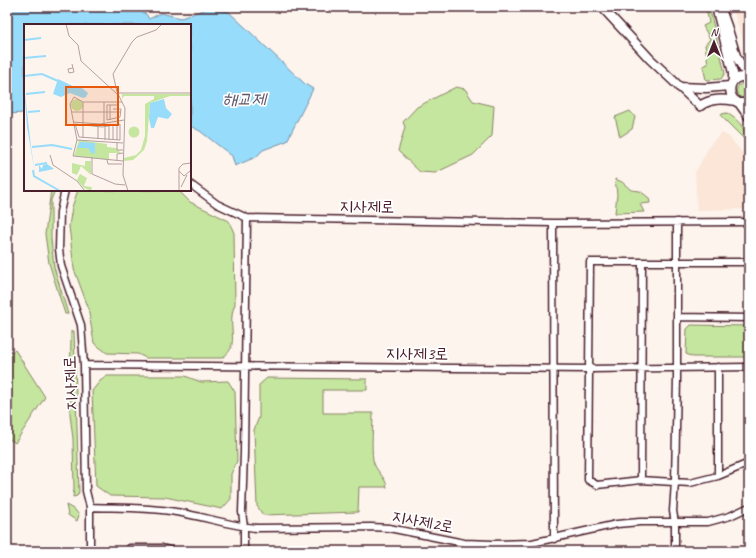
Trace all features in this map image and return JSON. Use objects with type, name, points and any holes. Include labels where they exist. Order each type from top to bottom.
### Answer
[{"type":"street","points":[[602,7],[650,59],[697,103]]},
{"type":"street","points":[[716,7],[733,73],[730,93],[749,117]]},
{"type":"street","points":[[720,7],[736,56],[749,78]]},
{"type":"street","points":[[679,87],[706,88],[732,84],[740,77],[749,78]]},
{"type":"street","points":[[697,103],[706,88]]},
{"type":"street","points":[[697,103],[713,100],[749,103]]},
{"type":"street","name":"지사제로","points":[[191,185],[217,204],[247,218],[553,222],[749,222]]},
{"type":"street","name":"지사제로","points":[[65,191],[60,212],[59,249],[61,266],[81,325],[84,366],[86,491],[90,507],[90,551]]},
{"type":"street","points":[[244,551],[244,527],[242,512],[244,466],[247,218]]},
{"type":"street","points":[[553,222],[552,369],[554,539]]},
{"type":"street","points":[[676,551],[673,511],[677,367],[677,222]]},
{"type":"street","points":[[749,262],[590,262],[588,480],[597,485],[641,480],[690,483],[718,476],[749,462]]},
{"type":"street","points":[[641,480],[643,368],[642,262]]},
{"type":"street","points":[[677,317],[749,318]]},
{"type":"street","name":"지사제3로","points":[[84,366],[552,369],[749,367]]},
{"type":"street","points":[[718,367],[718,476]]},
{"type":"street","name":"지사제2로","points":[[90,507],[138,508],[175,512],[244,527],[389,528],[464,543],[493,544],[532,543],[617,524],[640,522],[708,522],[730,516],[749,507]]},
{"type":"street","points":[[464,543],[464,551]]},
{"type":"street","points":[[130,551],[130,548],[162,548],[173,551]]},
{"type":"shaded area","points":[[732,7],[749,7],[749,57]]},
{"type":"shaded area","points":[[722,133],[728,136],[749,160],[749,209],[697,210],[695,173],[712,142]]},
{"type":"green space","points":[[706,7],[709,7],[725,73],[721,79],[706,80],[703,66],[708,64],[705,45],[710,39],[703,26],[709,23]]},
{"type":"green space","points":[[743,83],[749,85],[749,97],[745,99],[738,96],[737,92],[738,86]]},
{"type":"green space","points":[[456,87],[465,89],[473,101],[494,106],[492,136],[473,155],[435,173],[420,172],[398,151],[405,127],[403,122],[417,107]]},
{"type":"green space","points":[[630,111],[635,117],[632,129],[620,137],[615,117]]},
{"type":"green space","points":[[727,113],[741,125],[748,143],[721,116],[722,114]]},
{"type":"green space","points":[[615,179],[622,182],[631,190],[640,191],[649,198],[650,203],[640,204],[644,212],[615,213],[617,194]]},
{"type":"green space","points":[[51,191],[55,191],[51,200],[51,239],[54,267],[68,314],[65,314],[49,263],[45,234]]},
{"type":"green space","points":[[78,191],[179,191],[190,202],[229,221],[234,233],[235,304],[232,314],[232,345],[227,354],[221,358],[146,358],[138,354],[107,353],[94,343],[88,307],[74,269],[69,226],[72,207]]},
{"type":"green space","points":[[691,325],[749,326],[749,357],[693,357],[686,354],[687,329]]},
{"type":"green space","points":[[71,331],[74,331],[79,492],[77,496],[73,497],[73,439],[70,414]]},
{"type":"green space","points":[[15,350],[45,397],[15,443],[7,437],[7,355]]},
{"type":"green space","points":[[107,376],[185,376],[201,382],[228,381],[235,392],[237,461],[231,474],[231,499],[222,509],[165,497],[110,496],[96,486],[92,391],[100,381]]},
{"type":"green space","points":[[267,378],[367,379],[367,390],[323,390],[323,413],[373,413],[373,460],[374,464],[385,480],[387,487],[359,487],[358,512],[263,515],[257,506],[254,430],[259,417],[259,385]]},
{"type":"green space","points":[[66,505],[75,510],[79,515],[77,521],[68,515]]},
{"type":"water","name":"해교제","points":[[7,7],[130,7],[146,14],[149,19],[161,13],[181,18],[209,8],[229,12],[305,84],[313,89],[287,141],[263,150],[256,157],[235,166],[232,156],[200,131],[191,126],[191,24],[24,24],[24,113],[7,114]]}]
